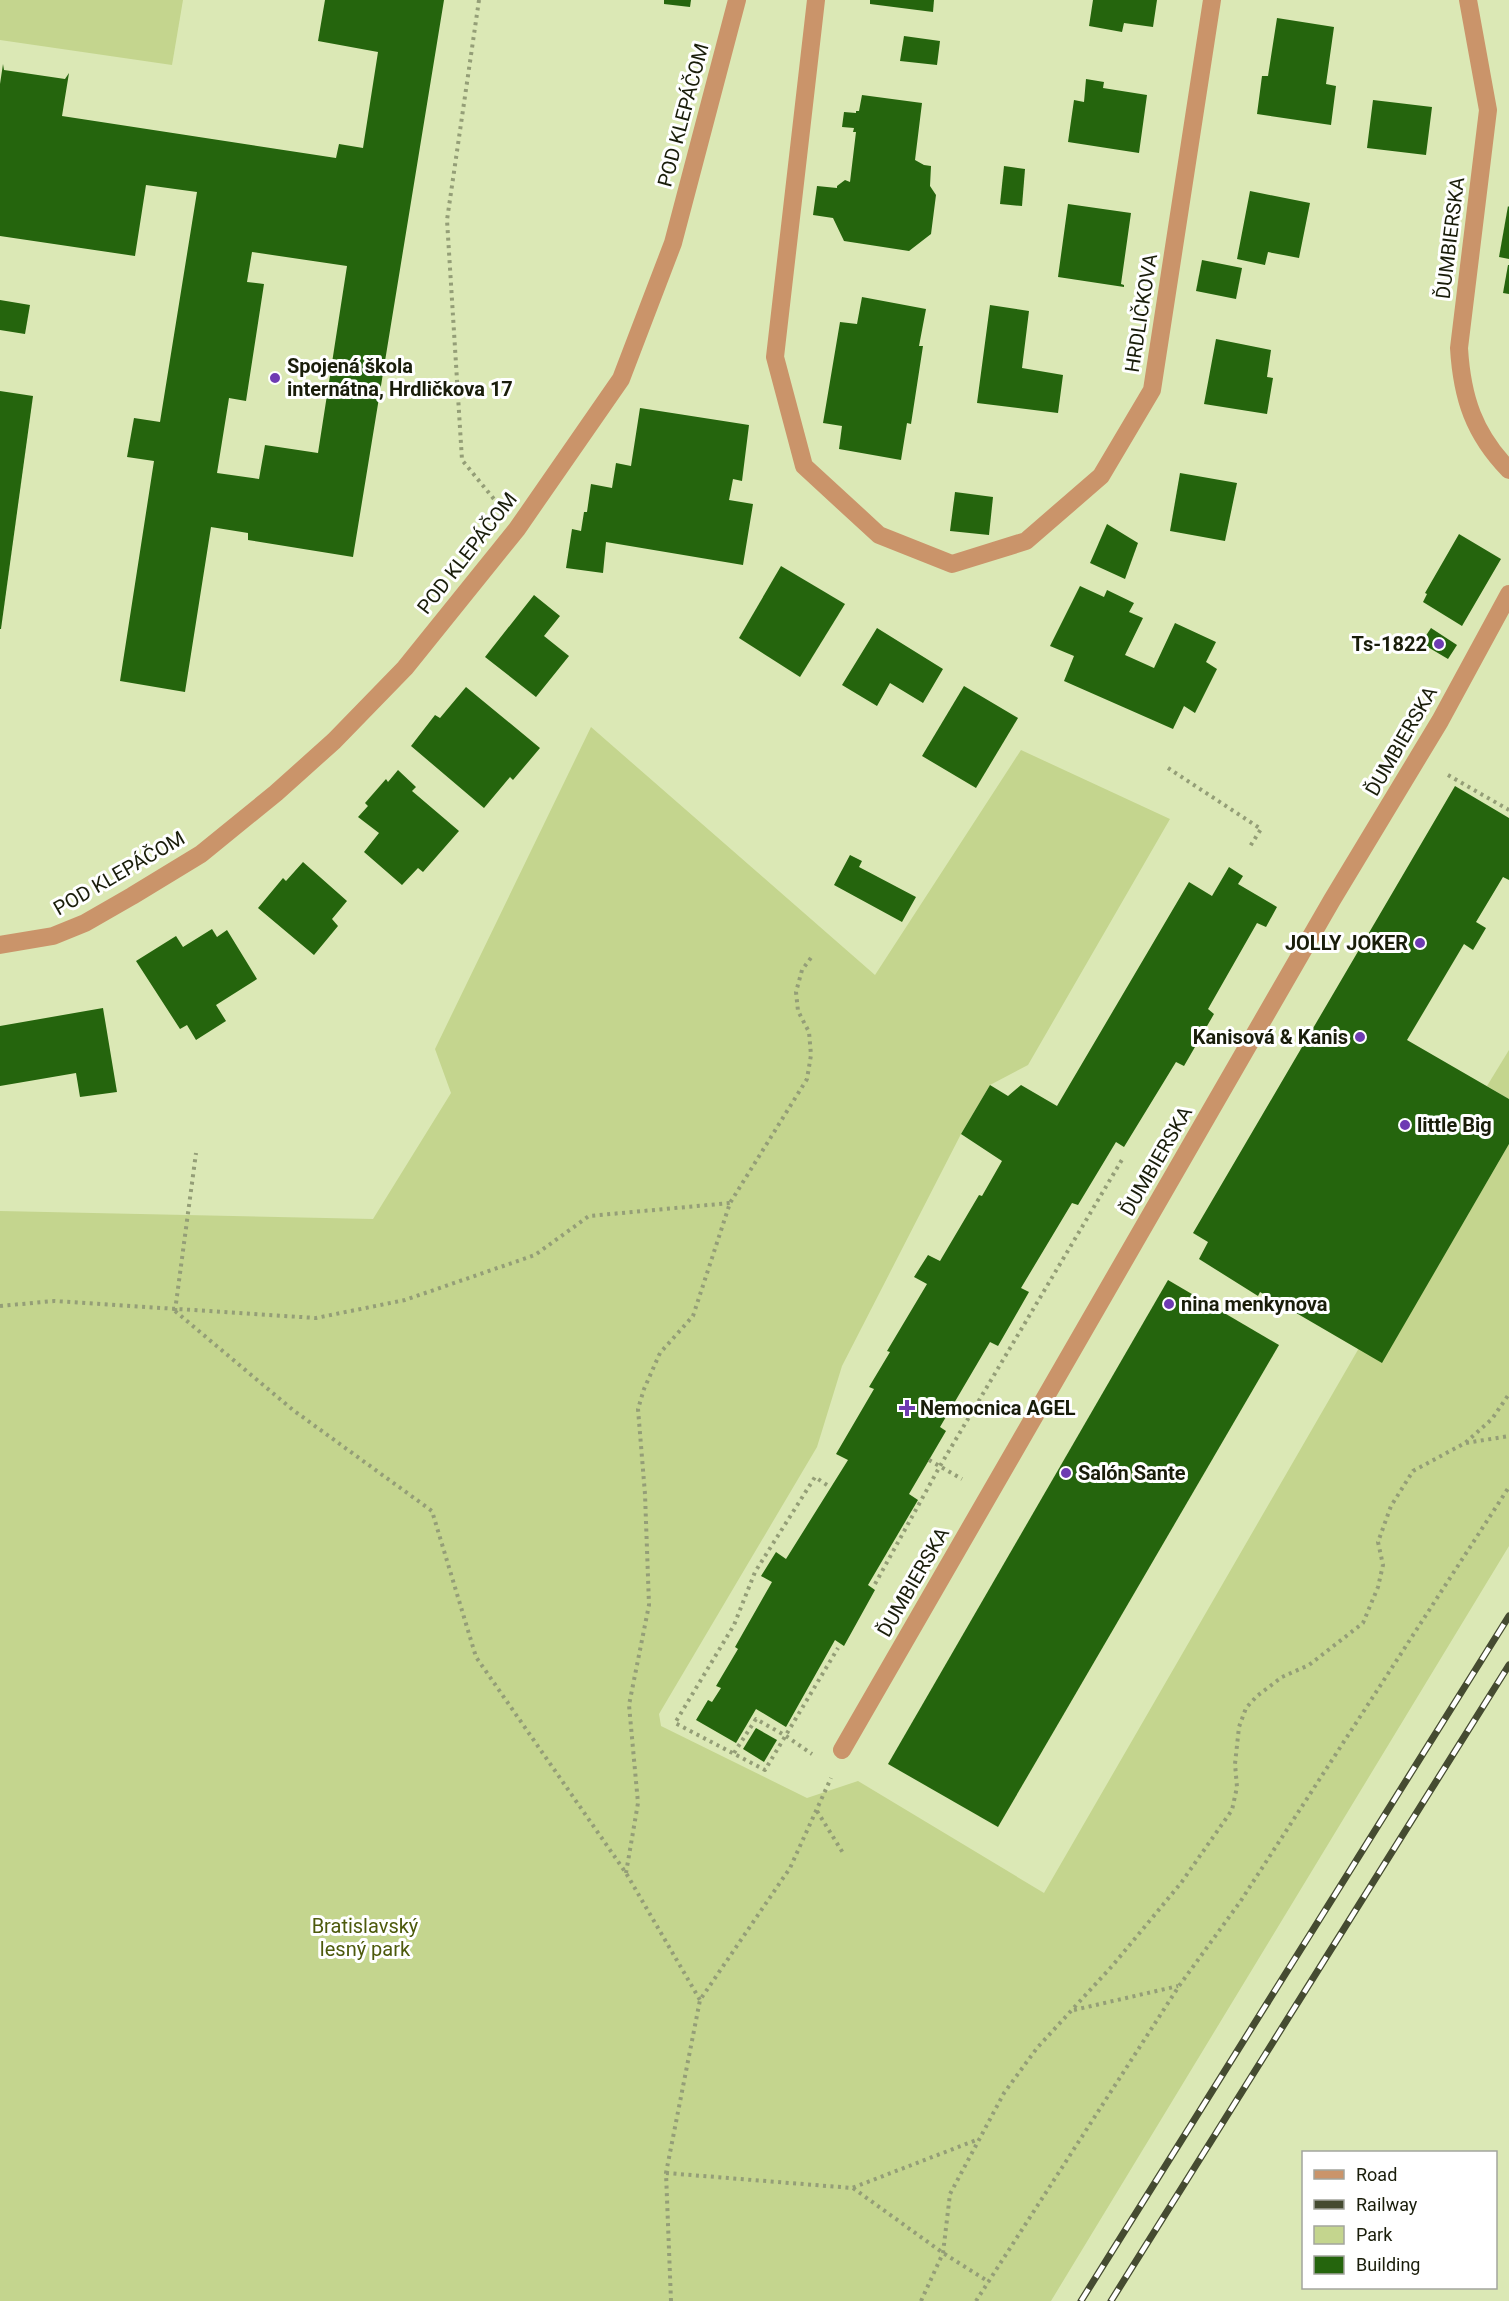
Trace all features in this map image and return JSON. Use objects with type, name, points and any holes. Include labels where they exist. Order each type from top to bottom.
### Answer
[{"type":"street","name":"POD KLEPÁČOM","points":[[0,945],[53,936],[84,923],[132,897],[201,854],[276,793],[334,741],[405,668],[517,529],[621,379],[673,243],[737,0]]},
{"type":"street","name":"HRDLIČKOVA","points":[[816,0],[775,357],[804,466],[879,535],[952,564],[1026,541],[1101,476],[1152,390],[1212,0]]},
{"type":"street","name":"ĎUMBIERSKA","points":[[1468,0],[1488,110],[1458,348],[1461,380],[1467,403],[1479,432],[1493,454],[1509,470]]},
{"type":"street","name":"ĎUMBIERSKA","points":[[842,1750],[1332,900],[1440,721],[1509,594]]},
{"type":"path","points":[[479,0],[447,220],[462,460],[517,529]]},
{"type":"path","points":[[1168,768],[1261,829],[1249,848]]},
{"type":"path","points":[[1448,775],[1509,810]]},
{"type":"path","points":[[627,1873],[638,1803],[629,1705],[649,1605],[645,1494],[638,1409],[660,1353],[693,1316],[730,1203],[807,1079],[811,1055],[809,1032],[798,1011],[796,992],[802,970],[813,955]]},
{"type":"path","points":[[175,1311],[196,1153]]},
{"type":"path","points":[[875,1584],[940,1467],[1123,1158]]},
{"type":"path","points":[[0,1306],[54,1301],[175,1311],[316,1318],[405,1300],[535,1255],[589,1216],[730,1203]]},
{"type":"path","points":[[175,1311],[293,1410],[432,1511],[476,1658],[627,1873],[700,2000]]},
{"type":"path","points":[[921,2301],[943,2253],[950,2194],[1004,2093],[1037,2048],[1074,2010],[1181,1883],[1232,1810],[1237,1787],[1234,1764],[1239,1727],[1246,1708],[1257,1696],[1282,1677],[1309,1665],[1363,1623],[1378,1587],[1383,1565],[1378,1542],[1391,1506],[1413,1471],[1465,1443],[1492,1419],[1509,1394]]},
{"type":"path","points":[[1465,1443],[1509,1436]]},
{"type":"path","points":[[929,1460],[965,1481]]},
{"type":"path","points":[[827,1485],[815,1477],[754,1572],[734,1625],[675,1723],[765,1770],[838,1648]]},
{"type":"path","points":[[976,2301],[1179,1986],[1240,1902],[1509,1487]]},
{"type":"path","points":[[734,1753],[756,1719],[815,1756],[842,1750]]},
{"type":"path","points":[[671,2301],[666,2173],[700,2000],[790,1868],[842,1750]]},
{"type":"path","points":[[817,1811],[843,1853]]},
{"type":"path","points":[[1074,2010],[1179,1986]]},
{"type":"path","points":[[666,2173],[852,2188],[979,2139]]},
{"type":"path","points":[[852,2188],[988,2282]]},
{"type":"green space","points":[[0,0],[183,0],[172,65],[0,40]]},
{"type":"green space","name":"Bratislavský lesný park","points":[[591,727],[875,975],[1021,750],[1170,819],[1028,1065],[990,1085],[961,1134],[842,1366],[817,1447],[659,1714],[661,1726],[807,1798],[858,1781],[1044,1893],[1359,1348],[1382,1362],[1509,1144],[1509,1546],[1051,2301],[0,2301],[0,1211],[373,1219],[451,1093],[435,1049]]},
{"type":"green space","points":[[1509,1050],[1509,1099],[1487,1086]]},
{"type":"building","points":[[325,0],[444,0],[353,557],[248,540],[248,533],[211,527],[185,692],[120,681],[154,461],[127,457],[134,418],[160,422],[197,192],[146,185],[135,256],[0,236],[0,84],[3,64],[4,70],[65,79],[69,73],[62,116],[336,158],[339,144],[363,148],[378,52],[318,41]],"holes":[[[252,252],[347,266],[318,453],[265,445],[259,479],[217,473],[229,398],[246,401],[264,284],[247,282]]]},
{"type":"building","points":[[664,0],[691,0],[690,7],[664,4]]},
{"type":"building","points":[[870,0],[934,0],[933,12],[870,4]]},
{"type":"building","points":[[1093,0],[1157,0],[1153,27],[1124,23],[1122,32],[1089,26]]},
{"type":"building","points":[[1277,18],[1334,27],[1326,84],[1336,86],[1331,125],[1257,114],[1262,76],[1268,76]]},
{"type":"building","points":[[904,36],[940,41],[937,65],[900,61]]},
{"type":"building","points":[[1086,79],[1104,82],[1103,88],[1147,95],[1139,153],[1068,142],[1074,100],[1084,102]]},
{"type":"building","points":[[862,95],[922,103],[915,160],[931,166],[930,186],[936,195],[931,234],[909,251],[844,241],[833,218],[813,215],[817,186],[837,188],[845,180],[850,182],[856,132],[853,132],[854,128],[842,127],[844,112],[859,111]]},
{"type":"building","points":[[1373,100],[1432,107],[1426,155],[1367,148]]},
{"type":"building","points":[[1004,166],[1025,169],[1022,206],[1000,204]]},
{"type":"building","points":[[1250,191],[1310,203],[1299,258],[1268,252],[1265,265],[1237,259]]},
{"type":"building","points":[[1068,204],[1131,213],[1121,284],[1124,287],[1058,277]]},
{"type":"building","points":[[1509,207],[1509,259],[1499,257]]},
{"type":"building","points":[[1202,260],[1242,268],[1236,299],[1196,291]]},
{"type":"building","points":[[1509,265],[1509,294],[1503,293]]},
{"type":"building","points":[[862,297],[926,309],[919,346],[923,346],[911,424],[907,423],[901,460],[839,449],[842,426],[823,423],[840,322],[857,324]]},
{"type":"building","points":[[0,300],[30,305],[25,334],[0,330]]},
{"type":"building","points":[[990,305],[1029,311],[1022,368],[1063,375],[1058,413],[977,403]]},
{"type":"building","points":[[1216,339],[1271,350],[1267,377],[1273,378],[1267,414],[1204,404]]},
{"type":"building","points":[[0,391],[33,396],[1,629],[0,629]]},
{"type":"building","points":[[640,408],[749,425],[742,481],[733,479],[729,500],[753,504],[743,565],[606,542],[603,573],[566,568],[572,529],[581,531],[584,512],[587,512],[591,484],[612,488],[616,463],[631,466]]},
{"type":"building","points":[[1180,473],[1237,483],[1225,541],[1170,531]]},
{"type":"building","points":[[955,492],[993,497],[989,535],[950,531]]},
{"type":"building","points":[[1107,524],[1138,543],[1125,579],[1090,563]]},
{"type":"building","points":[[1459,534],[1501,559],[1462,626],[1423,602],[1427,594],[1425,593]]},
{"type":"building","points":[[781,566],[845,604],[800,677],[739,638]]},
{"type":"building","points":[[1080,586],[1104,597],[1107,590],[1134,603],[1129,612],[1143,618],[1125,655],[1154,668],[1175,623],[1216,642],[1206,662],[1217,669],[1195,713],[1184,706],[1173,729],[1064,681],[1074,656],[1050,646]]},
{"type":"building","points":[[534,595],[560,616],[544,636],[569,656],[536,697],[485,657]]},
{"type":"building","points":[[877,628],[943,669],[923,703],[890,683],[877,706],[842,685]]},
{"type":"building","name":"Ts-1822","points":[[1431,628],[1457,645],[1448,659],[1421,643]]},
{"type":"building","points":[[964,686],[1018,718],[976,788],[922,756]]},
{"type":"building","points":[[466,687],[540,748],[513,780],[510,777],[484,808],[411,746],[435,715],[440,718]]},
{"type":"building","points":[[398,770],[416,787],[412,791],[459,831],[423,872],[418,868],[402,885],[364,852],[379,833],[358,817],[368,806],[365,803],[386,779],[388,782]]},
{"type":"building","points":[[1455,786],[1509,818],[1509,880],[1503,877],[1476,922],[1486,928],[1473,950],[1464,944],[1407,1040],[1509,1099],[1509,1144],[1382,1363],[1260,1292],[1258,1296],[1199,1259],[1208,1242],[1193,1233]]},
{"type":"building","points":[[850,855],[862,861],[859,867],[916,897],[902,922],[834,885]]},
{"type":"building","points":[[303,862],[347,901],[332,919],[338,926],[314,955],[258,908],[283,878],[286,881]]},
{"type":"building","name":"Nemocnica AGEL","points":[[1229,867],[1243,876],[1238,884],[1277,907],[1266,927],[1257,923],[1208,1009],[1214,1014],[1184,1066],[1176,1062],[1124,1147],[1116,1142],[1078,1205],[1072,1203],[1021,1288],[1029,1292],[998,1346],[990,1342],[940,1427],[946,1431],[909,1494],[918,1500],[868,1585],[875,1590],[844,1646],[835,1640],[786,1727],[756,1709],[736,1743],[696,1720],[708,1700],[712,1702],[721,1688],[716,1686],[738,1649],[735,1647],[772,1582],[761,1576],[776,1552],[786,1559],[848,1460],[836,1454],[874,1389],[869,1387],[890,1352],[887,1351],[927,1284],[914,1277],[928,1255],[940,1261],[1002,1161],[961,1134],[990,1085],[1008,1096],[1021,1085],[1057,1106],[1189,882],[1212,896]]},
{"type":"building","points":[[212,929],[217,937],[227,930],[257,979],[216,1005],[226,1021],[196,1040],[187,1025],[180,1029],[136,961],[176,936],[183,947]]},
{"type":"building","points":[[103,1008],[117,1092],[80,1097],[76,1073],[0,1086],[0,1026]]},
{"type":"building","points":[[1168,1280],[1279,1345],[998,1827],[888,1764]]},
{"type":"building","points":[[756,1728],[777,1740],[764,1762],[743,1749]]},
{"type":"railway","points":[[1081,2301],[1509,1616]]},
{"type":"railway","points":[[1111,2301],[1509,1665]]},
{"type":"place","name":"Spojená škola internátna, Hrdličkova 17","points":[[275,378]]},
{"type":"place","name":"Ts-1822","points":[[1439,644]]},
{"type":"place","name":"JOLLY JOKER","points":[[1420,943]]},
{"type":"place","name":"Kanisová & Kanis","points":[[1360,1037]]},
{"type":"place","name":"little Big","points":[[1405,1125]]},
{"type":"place","name":"nina menkynova","points":[[1169,1304]]},
{"type":"place","name":"Nemocnica AGEL","points":[[907,1408]]},
{"type":"place","name":"Salón Sante","points":[[1066,1473]]}]
